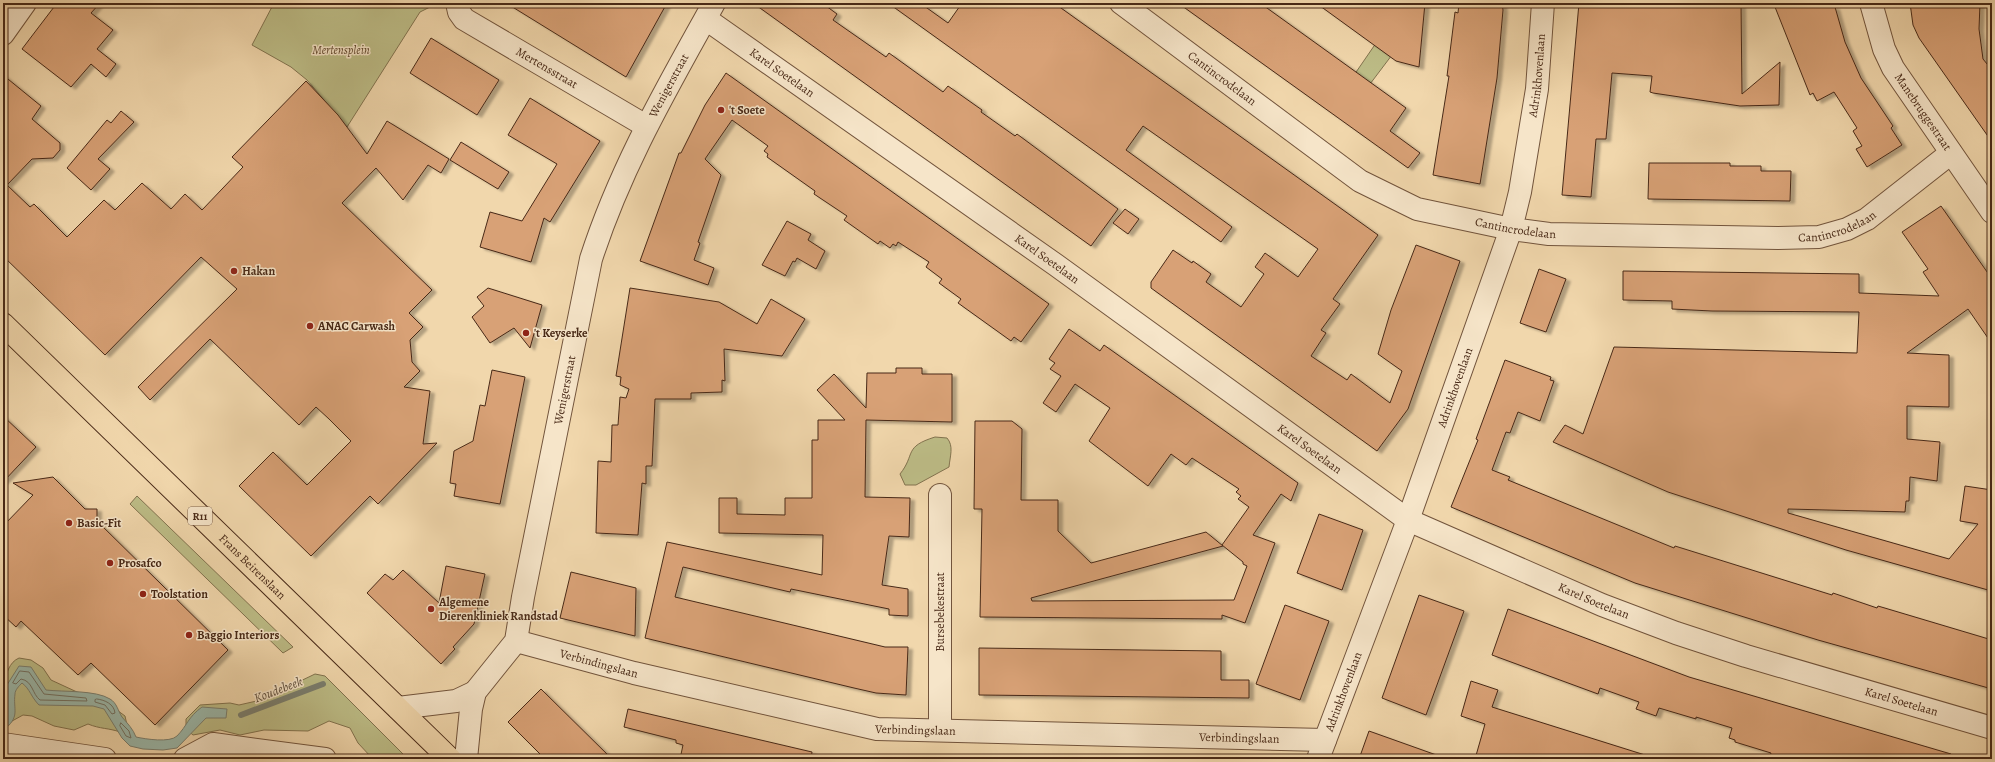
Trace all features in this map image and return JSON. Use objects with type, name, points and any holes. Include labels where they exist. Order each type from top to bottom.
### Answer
[{"type":"main road","name":"Frans Beirenslaan","points":[[3,324],[450,759]]},
{"type":"street","points":[[3,34],[25,3]]},
{"type":"street","name":"Mertensstraat","points":[[457,3],[459,12],[464,19],[646,126]]},
{"type":"street","name":"Cantincrodelaan","points":[[1121,3],[1360,181],[1417,209],[1511,229],[1549,234],[1778,238],[1820,237],[1847,229],[1867,219],[1951,153]]},
{"type":"street","name":"Adrinkhovenlaan","points":[[1322,750],[1408,520],[1511,229],[1520,192],[1537,89],[1543,3]]},
{"type":"street","name":"Manebruggestraat","points":[[1871,3],[1882,43],[1893,68],[1992,212]]},
{"type":"street","name":"Wenigerstraat","points":[[466,759],[471,709],[475,692],[516,641],[523,597],[591,259],[604,216],[646,126],[710,11]]},
{"type":"street","name":"Karel Soetelaan","points":[[710,11],[1408,520],[1602,605],[1676,633],[1753,658],[1992,728]]},
{"type":"street","name":"Bursebekestraat","points":[[940,494],[940,730]]},
{"type":"street","name":"Verbindingslaan","points":[[516,641],[634,673],[877,729],[940,730],[1322,750]]},
{"type":"street","name":"Wenigerstraat","points":[[398,708],[456,701],[475,692]]},
{"type":"street","points":[[3,744],[105,759]]},
{"type":"street","points":[[185,759],[213,744],[325,759]]},
{"type":"green space","name":"Mertensplein","points":[[274,3],[438,3],[420,12],[347,127],[307,80],[291,67],[252,45]]},
{"type":"green space","points":[[1385,30],[1401,43],[1367,88],[1352,78]]},
{"type":"green space","points":[[935,437],[947,438],[949,441],[951,451],[949,467],[916,485],[905,485],[900,474],[914,448],[918,444]]},
{"type":"green space","points":[[137,496],[293,647],[283,653],[130,504]]},
{"type":"green space","points":[[19,658],[31,660],[43,668],[51,680],[90,698],[106,702],[125,716],[127,725],[120,732],[88,724],[74,730],[54,726],[32,716],[23,715],[3,726],[3,697],[6,677],[8,669],[13,662]]},
{"type":"green space","points":[[315,674],[325,676],[408,759],[371,757],[358,743],[350,728],[329,721],[308,731],[264,730],[240,735],[220,730],[193,735],[186,729],[186,719],[200,705],[230,703],[239,705],[261,700]]},
{"type":"water","points":[[19,666],[31,667],[46,690],[96,694],[110,699],[116,705],[122,717],[132,729],[136,737],[157,740],[174,738],[194,714],[202,707],[227,709],[226,718],[206,718],[177,748],[163,750],[143,749],[130,746],[122,738],[104,709],[93,706],[39,705],[22,683],[17,688],[15,693],[15,712],[13,720],[6,728],[3,727],[3,715],[5,715],[5,688]]},
{"type":"building","points":[[57,3],[100,3],[91,13],[113,30],[97,49],[116,64],[106,77],[91,64],[71,87],[22,49]]},
{"type":"building","points":[[506,3],[667,3],[626,77]]},
{"type":"building","points":[[753,3],[822,3],[837,14],[833,20],[886,57],[889,53],[943,92],[948,86],[982,110],[981,112],[1015,136],[1017,134],[1118,209],[1091,246]]},
{"type":"building","points":[[888,3],[920,3],[948,23],[962,3],[1054,3],[1378,235],[1333,299],[1340,304],[1321,330],[1326,333],[1311,356],[1347,380],[1351,374],[1390,403],[1402,371],[1378,354],[1391,310],[1416,245],[1460,261],[1408,409],[1377,451],[1151,288],[1151,282],[1173,250],[1192,263],[1193,261],[1211,274],[1206,282],[1241,307],[1264,274],[1255,267],[1265,253],[1298,277],[1318,249],[1143,126],[1126,150],[1232,227],[1221,242]]},
{"type":"building","points":[[1178,3],[1260,3],[1406,108],[1390,131],[1420,153],[1408,168]]},
{"type":"building","points":[[1316,3],[1425,3],[1419,67],[1396,61]]},
{"type":"building","points":[[1459,3],[1502,3],[1503,10],[1497,78],[1480,184],[1433,175],[1449,76],[1447,76],[1455,12],[1458,13]]},
{"type":"building","points":[[1579,3],[1741,3],[1742,94],[1780,62],[1779,105],[1740,106],[1653,93],[1650,92],[1652,76],[1612,73],[1606,139],[1596,139],[1591,197],[1562,195]]},
{"type":"building","points":[[1910,3],[1980,3],[1979,29],[1983,59],[1992,70],[1992,142],[1919,38],[1913,25]]},
{"type":"building","points":[[1787,4],[1835,7],[1845,42],[1861,78],[1893,126],[1891,128],[1902,145],[1867,167],[1856,149],[1862,146],[1853,131],[1857,128],[1834,92],[1817,101],[1813,93],[1810,95],[1775,7]]},
{"type":"building","points":[[431,38],[499,80],[477,115],[410,73]]},
{"type":"building","points":[[726,73],[1049,304],[1021,342],[1014,337],[1011,341],[958,303],[961,299],[939,283],[942,279],[926,267],[929,262],[898,242],[896,246],[893,244],[890,248],[880,241],[878,244],[844,220],[847,216],[814,194],[815,191],[767,157],[768,154],[764,151],[768,146],[732,120],[705,159],[721,175],[698,242],[700,243],[694,260],[714,268],[708,285],[640,261],[679,153],[681,153],[705,105]]},
{"type":"building","points":[[3,75],[41,106],[32,119],[60,143],[60,150],[53,158],[32,159],[7,185],[30,207],[34,204],[67,237],[104,200],[115,210],[142,183],[171,209],[185,194],[202,210],[243,167],[232,157],[306,81],[338,115],[367,154],[387,121],[449,159],[441,173],[428,165],[403,200],[376,168],[342,203],[432,290],[409,313],[423,327],[410,340],[412,362],[420,371],[404,387],[430,391],[423,444],[437,443],[378,504],[370,496],[311,556],[239,486],[273,452],[307,485],[351,441],[329,419],[316,407],[299,425],[210,339],[150,400],[138,387],[237,289],[201,257],[105,355],[3,256]]},
{"type":"building","points":[[530,98],[600,141],[550,222],[544,218],[531,262],[480,247],[490,212],[522,221],[557,164],[508,135]]},
{"type":"building","points":[[121,111],[134,122],[98,159],[110,169],[91,190],[67,168],[107,120],[111,123]]},
{"type":"building","points":[[461,142],[509,172],[498,189],[450,160]]},
{"type":"building","points":[[1649,163],[1730,163],[1730,166],[1761,166],[1761,171],[1791,171],[1790,201],[1648,199]]},
{"type":"building","points":[[1941,206],[1992,279],[1992,344],[1968,309],[1907,353],[1949,355],[1949,407],[1907,406],[1907,439],[1940,442],[1937,481],[1910,477],[1909,501],[1906,501],[1905,512],[1788,509],[1788,513],[1949,559],[1978,524],[1960,521],[1965,486],[1992,490],[1992,539],[1988,590],[1846,550],[1668,492],[1553,442],[1565,425],[1583,434],[1614,347],[1857,353],[1859,312],[1712,311],[1672,309],[1672,301],[1623,300],[1623,271],[1859,274],[1859,293],[1939,296],[1923,272],[1928,269],[1902,232]]},
{"type":"building","points":[[1125,209],[1139,219],[1128,234],[1113,223]]},
{"type":"building","points":[[787,221],[811,234],[808,240],[825,251],[816,269],[797,258],[795,262],[793,261],[785,276],[762,265]]},
{"type":"building","points":[[1539,269],[1566,279],[1546,332],[1520,323]]},
{"type":"building","points":[[488,288],[542,305],[530,348],[514,328],[490,343],[472,317],[484,306],[477,297]]},
{"type":"building","points":[[630,288],[719,302],[757,324],[771,299],[805,319],[782,356],[724,349],[725,381],[722,380],[722,392],[691,393],[691,399],[655,399],[652,466],[646,466],[646,484],[642,483],[638,535],[596,533],[598,461],[611,462],[612,425],[618,425],[620,397],[626,398],[629,389],[620,385],[621,377],[616,376]]},
{"type":"building","points":[[1069,329],[1100,351],[1104,345],[1298,483],[1291,501],[1281,494],[1253,535],[1275,543],[1245,623],[1222,615],[1222,619],[980,617],[982,509],[974,509],[975,421],[1012,421],[1022,429],[1021,500],[1058,500],[1058,531],[1091,563],[1206,532],[1223,546],[1031,598],[1032,601],[1234,600],[1247,566],[1222,545],[1249,507],[1238,499],[1241,496],[1236,492],[1239,489],[1192,458],[1186,465],[1171,454],[1148,486],[1089,441],[1110,408],[1075,384],[1056,412],[1043,403],[1061,376],[1050,369],[1055,363],[1049,359]]},
{"type":"building","points":[[1505,360],[1551,377],[1550,380],[1554,381],[1540,421],[1518,412],[1510,433],[1506,432],[1492,470],[1510,477],[1508,480],[1674,548],[1675,546],[1832,595],[1833,593],[1877,608],[1878,606],[1992,640],[1992,689],[1818,640],[1635,583],[1451,507],[1478,440],[1476,439]]},
{"type":"building","points":[[896,368],[922,368],[922,374],[952,374],[952,422],[866,420],[865,497],[910,498],[909,537],[889,536],[882,585],[908,589],[908,616],[889,615],[889,609],[791,589],[790,592],[683,567],[675,597],[885,647],[908,647],[906,695],[876,693],[645,638],[667,542],[822,575],[823,535],[719,533],[719,498],[737,498],[737,514],[785,515],[785,498],[812,498],[812,440],[818,440],[818,420],[845,420],[817,390],[834,374],[866,408],[867,373],[896,373]]},
{"type":"building","points":[[492,370],[525,377],[500,504],[454,496],[456,484],[450,483],[454,451],[473,441],[480,405],[485,406]]},
{"type":"building","points":[[3,416],[36,447],[3,482]]},
{"type":"building","points":[[53,477],[85,509],[97,509],[97,521],[228,650],[155,725],[91,663],[78,675],[21,621],[16,627],[3,615],[3,526],[33,495],[13,483]]},
{"type":"building","points":[[1319,514],[1363,530],[1342,590],[1297,573]]},
{"type":"building","name":"Algemene Dierenkliniek Randstad","points":[[446,566],[485,574],[474,624],[453,647],[455,649],[441,664],[367,593],[385,574],[393,580],[403,570],[439,603]]},
{"type":"building","points":[[571,572],[636,588],[635,636],[560,618]]},
{"type":"building","points":[[1419,595],[1464,611],[1426,715],[1382,698]]},
{"type":"building","points":[[1285,605],[1329,621],[1300,700],[1256,684]]},
{"type":"building","points":[[1508,609],[1689,677],[1951,754],[1951,759],[1781,759],[1770,756],[1771,753],[1735,742],[1735,740],[1729,738],[1732,728],[1659,708],[1656,716],[1636,709],[1639,702],[1600,688],[1598,694],[1492,655]]},
{"type":"building","points":[[979,648],[1221,651],[1221,680],[1249,680],[1249,698],[979,695]]},
{"type":"building","points":[[1471,681],[1498,690],[1492,707],[1645,755],[1645,759],[1475,759],[1485,724],[1461,716]]},
{"type":"building","points":[[541,689],[612,759],[545,759],[508,722]]},
{"type":"building","points":[[628,709],[812,752],[811,759],[680,759],[683,745],[676,743],[676,740],[624,727]]},
{"type":"building","points":[[1369,731],[1442,757],[1441,759],[1359,759]]},
{"type":"waterway","name":"Koudebeek","points":[[241,715],[323,684]]},
{"type":"place","name":"'t Soete","points":[[721,110]]},
{"type":"place","name":"Hakan","points":[[234,271]]},
{"type":"place","name":"ANAC Carwash","points":[[310,326]]},
{"type":"place","name":"'t Keyserke","points":[[526,333]]},
{"type":"place","name":"Basic-Fit","points":[[69,523]]},
{"type":"place","name":"Prosafco","points":[[110,563]]},
{"type":"place","name":"Toolstation","points":[[143,594]]},
{"type":"place","name":"Algemene Dierenkliniek Randstad","points":[[431,609]]},
{"type":"place","name":"Baggio Interiors","points":[[189,635]]}]
